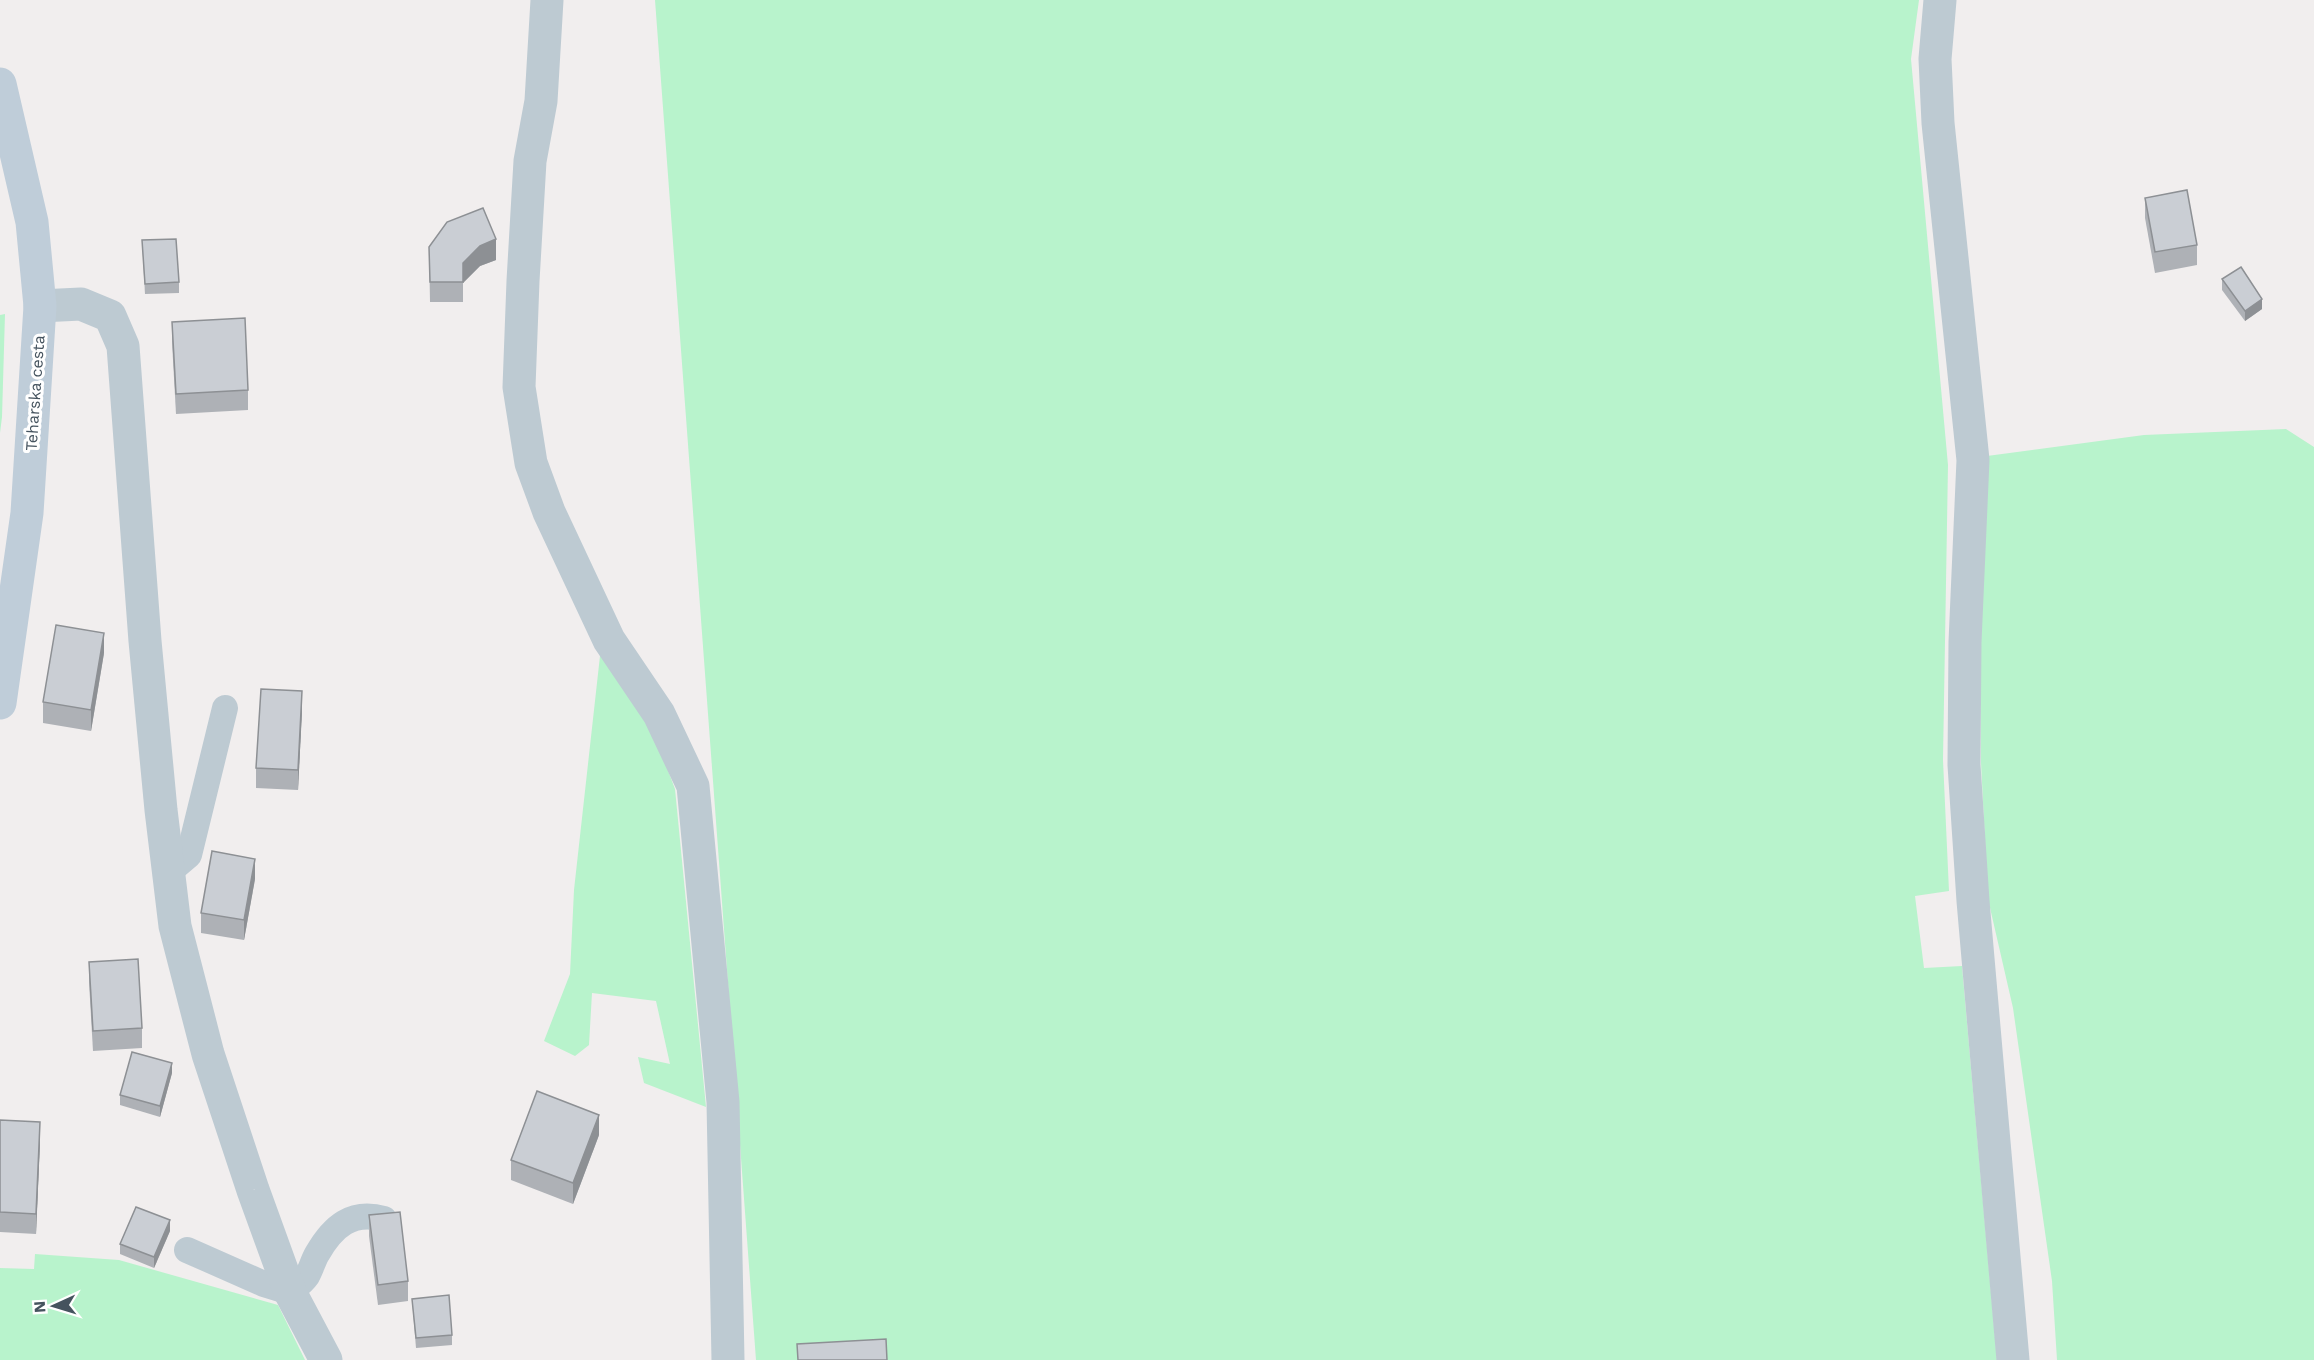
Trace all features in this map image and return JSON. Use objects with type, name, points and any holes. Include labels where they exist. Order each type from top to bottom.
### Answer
[{"type":"street","points":[[547,0],[541,101],[530,161],[519,387],[531,463],[549,512],[609,640],[658,714],[693,786],[723,1102],[728,1360]]},
{"type":"street","points":[[1940,0],[1935,59],[1938,123],[1972,460],[1965,642],[1964,765],[1974,913],[2013,1360]]},
{"type":"street","name":"Teharska cesta","points":[[0,84],[32,222],[40,306],[27,513],[0,703]]},
{"type":"street","points":[[40,306],[81,304],[110,316],[123,346],[145,641],[175,926],[208,1054],[253,1190],[290,1292],[326,1360]]},
{"type":"lane","points":[[169,872],[189,855],[225,708]]},
{"type":"lane","points":[[187,1250],[264,1284],[290,1292],[307,1276],[317,1253],[336,1230],[355,1216],[370,1215],[384,1219]]},
{"type":"green space","points":[[655,0],[1919,0],[1911,59],[1948,465],[1943,760],[1949,891],[1915,896],[1924,968],[1962,966],[1997,1360],[756,1360]]},
{"type":"green space","points":[[5,314],[2,417],[0,433],[0,315]]},
{"type":"green space","points":[[2286,429],[2314,447],[2314,1360],[2057,1360],[2052,1281],[2013,1008],[1988,899],[1981,763],[1981,637],[1987,456],[2144,435]]},
{"type":"green space","points":[[601,647],[650,723],[675,789],[706,1107],[644,1083],[638,1057],[670,1064],[656,1001],[592,993],[589,1045],[575,1056],[544,1041],[570,974],[574,890]]},
{"type":"green space","points":[[35,1254],[119,1260],[278,1305],[305,1360],[0,1360],[0,1268],[34,1269]]},
{"type":"building","points":[[2187,190],[2197,245],[2155,252],[2145,198]]},
{"type":"building","points":[[483,208],[496,239],[480,246],[463,263],[463,282],[430,282],[429,247],[447,222]]},
{"type":"building","points":[[176,239],[179,282],[145,284],[142,240]]},
{"type":"building","points":[[2241,267],[2262,299],[2245,311],[2222,279]]},
{"type":"building","points":[[245,318],[248,390],[176,394],[172,322]]},
{"type":"building","points":[[56,625],[104,633],[91,710],[43,702]]},
{"type":"building","points":[[261,689],[302,691],[298,770],[256,768]]},
{"type":"building","points":[[212,851],[255,859],[244,920],[201,913]]},
{"type":"building","points":[[138,959],[142,1028],[93,1031],[89,962]]},
{"type":"building","points":[[132,1052],[172,1063],[160,1106],[120,1095]]},
{"type":"building","points":[[537,1091],[599,1115],[573,1183],[511,1160]]},
{"type":"building","points":[[0,1120],[40,1122],[36,1214],[0,1212]]},
{"type":"building","points":[[136,1207],[170,1220],[154,1257],[120,1244]]},
{"type":"building","points":[[400,1212],[408,1281],[378,1285],[369,1215]]},
{"type":"building","points":[[449,1295],[452,1335],[416,1338],[412,1299]]},
{"type":"building","points":[[886,1339],[887,1360],[798,1360],[797,1344]]}]
